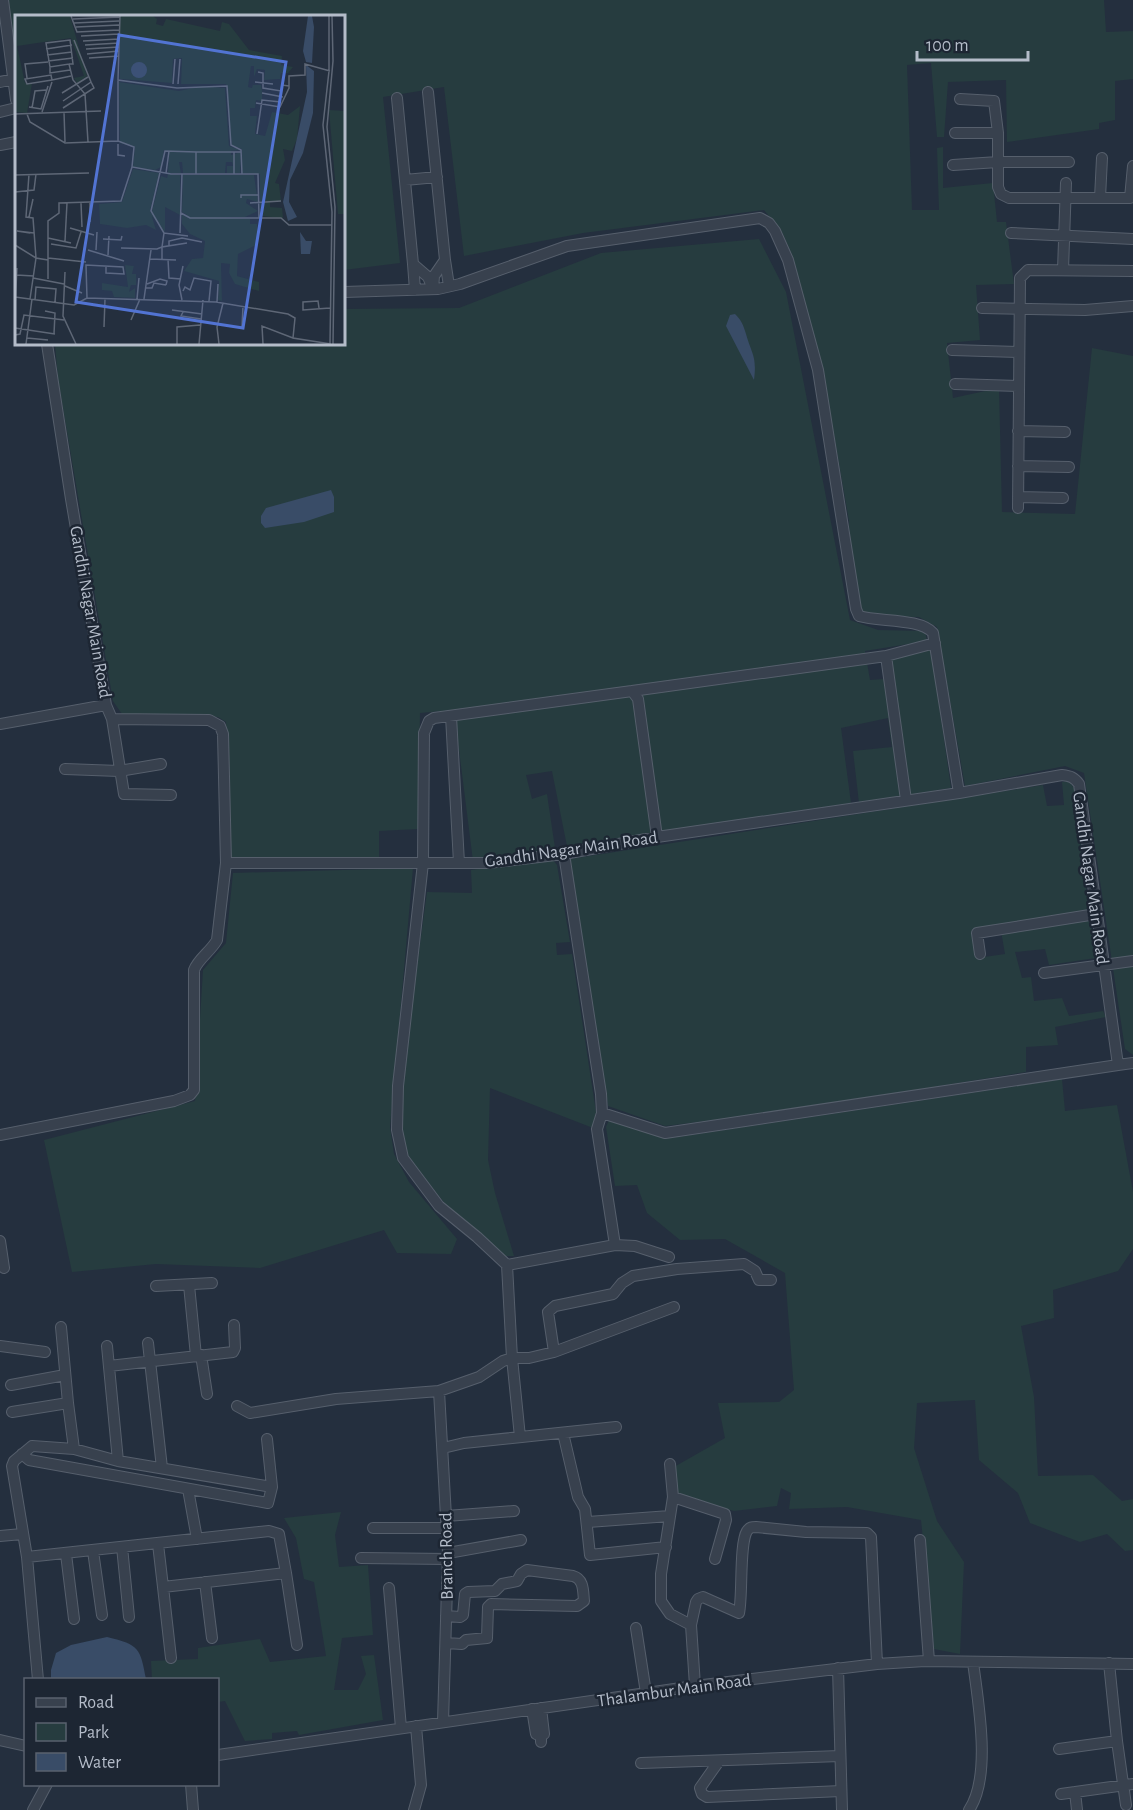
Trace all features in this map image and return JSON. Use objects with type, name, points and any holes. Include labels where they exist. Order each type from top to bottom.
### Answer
[{"type":"street","points":[[3,0],[5,52],[15,90]]},
{"type":"street","points":[[0,82],[14,79]]},
{"type":"street","points":[[428,92],[449,286]]},
{"type":"street","points":[[397,98],[415,290]]},
{"type":"street","points":[[960,99],[994,101],[998,134],[998,187],[1001,194],[1009,198],[1132,198],[1133,166]]},
{"type":"street","points":[[0,112],[15,108]]},
{"type":"street","points":[[955,133],[998,134]]},
{"type":"street","points":[[0,145],[15,142]]},
{"type":"street","points":[[1100,198],[1102,158]]},
{"type":"street","points":[[953,165],[998,162],[1070,162]]},
{"type":"street","points":[[405,180],[437,177]]},
{"type":"street","points":[[1063,270],[1066,183]]},
{"type":"street","points":[[345,292],[432,289],[449,286],[567,246],[760,218],[769,223],[788,260],[818,370],[859,616],[920,625],[928,627],[933,633],[959,793]]},
{"type":"street","points":[[1011,233],[1133,239]]},
{"type":"street","points":[[432,289],[434,276],[446,260]]},
{"type":"street","points":[[412,264],[428,277],[432,289]]},
{"type":"street","points":[[1018,508],[1020,278],[1028,270],[1133,272]]},
{"type":"street","points":[[982,308],[1085,310],[1133,306]]},
{"type":"street","name":"Gandhi Nagar Main Road","points":[[47,345],[106,705],[112,719],[209,720],[220,726],[223,734],[226,863],[488,863],[564,854],[657,837],[959,793],[1062,775],[1075,778],[1079,784],[1118,1065]]},
{"type":"street","points":[[952,350],[1019,352]]},
{"type":"street","points":[[955,384],[1018,386]]},
{"type":"street","points":[[1018,431],[1065,432]]},
{"type":"street","points":[[1018,466],[1069,467]]},
{"type":"street","points":[[1018,496],[1064,498]]},
{"type":"street","points":[[520,1437],[512,1358],[507,1264],[439,1206],[403,1158],[397,1130],[398,1086],[423,863],[424,733],[429,721],[434,718],[886,656],[935,644]]},
{"type":"street","points":[[886,656],[906,800]]},
{"type":"street","points":[[632,691],[639,699],[657,837]]},
{"type":"street","points":[[0,724],[106,705]]},
{"type":"street","points":[[452,716],[459,863]]},
{"type":"street","points":[[112,719],[124,794],[171,795]]},
{"type":"street","points":[[65,769],[119,771],[161,764]]},
{"type":"street","points":[[564,854],[602,1113],[597,1129],[615,1245]]},
{"type":"street","points":[[0,1135],[174,1101],[190,1095],[194,1090],[194,970],[196,964],[212,950],[217,940],[226,863]]},
{"type":"street","points":[[980,954],[977,933],[1096,914]]},
{"type":"street","points":[[1044,973],[1133,961]]},
{"type":"street","points":[[602,1113],[665,1133],[683,1132],[1133,1063]]},
{"type":"street","points":[[0,1241],[4,1268]]},
{"type":"street","points":[[507,1264],[615,1245],[635,1246],[669,1257]]},
{"type":"street","points":[[554,1352],[548,1312],[551,1309],[555,1306],[613,1293],[633,1276],[677,1269],[744,1264],[755,1271],[759,1280],[771,1280]]},
{"type":"street","points":[[156,1286],[212,1283]]},
{"type":"street","points":[[189,1285],[198,1355],[207,1394]]},
{"type":"street","points":[[237,1406],[250,1413],[336,1400],[439,1390],[479,1377],[503,1361],[554,1352],[674,1307]]},
{"type":"street","points":[[109,1366],[233,1352],[235,1348],[234,1325]]},
{"type":"street","points":[[61,1327],[74,1449]]},
{"type":"street","points":[[148,1343],[158,1468],[152,1482]]},
{"type":"street","points":[[0,1346],[45,1352]]},
{"type":"street","points":[[106,1346],[118,1461]]},
{"type":"street","points":[[11,1385],[65,1376]]},
{"type":"street","name":"Branch Road","points":[[439,1390],[448,1556],[443,1722]]},
{"type":"street","points":[[12,1412],[68,1403]]},
{"type":"street","points":[[442,1449],[464,1443],[616,1427]]},
{"type":"street","points":[[563,1433],[578,1497],[585,1509],[588,1521],[590,1555],[666,1547]]},
{"type":"street","points":[[22,1454],[29,1460],[268,1503],[272,1487],[267,1439]]},
{"type":"street","points":[[38,1678],[27,1557],[12,1466],[22,1454],[32,1446],[74,1449],[118,1461],[272,1487]]},
{"type":"street","points":[[670,1464],[673,1497],[661,1574],[661,1601],[670,1614],[691,1625]]},
{"type":"street","points":[[188,1489],[197,1539]]},
{"type":"street","points":[[673,1497],[725,1514],[726,1520],[715,1559]]},
{"type":"street","points":[[446,1516],[514,1511]]},
{"type":"street","points":[[588,1521],[670,1516]]},
{"type":"street","points":[[695,1686],[691,1625],[696,1602],[700,1597],[739,1613],[742,1556],[747,1532],[750,1528],[756,1527],[806,1532],[867,1533],[871,1538],[877,1664]]},
{"type":"street","points":[[373,1528],[447,1528]]},
{"type":"street","points":[[27,1557],[267,1530],[274,1532],[279,1534],[297,1645]]},
{"type":"street","points":[[0,1536],[22,1534]]},
{"type":"street","points":[[361,1557],[448,1556],[521,1540]]},
{"type":"street","points":[[920,1540],[929,1661]]},
{"type":"street","points":[[158,1544],[171,1658]]},
{"type":"street","points":[[122,1547],[129,1617]]},
{"type":"street","points":[[93,1551],[102,1615]]},
{"type":"street","points":[[66,1554],[74,1619]]},
{"type":"street","points":[[446,1616],[463,1616],[465,1594],[468,1592],[495,1591],[502,1584],[517,1581],[527,1570],[579,1577],[581,1581],[584,1601],[577,1606],[495,1603],[488,1607],[487,1638],[466,1640],[462,1644],[446,1643]]},
{"type":"street","points":[[164,1587],[286,1573]]},
{"type":"street","points":[[205,1582],[212,1638]]},
{"type":"street","points":[[389,1588],[401,1728]]},
{"type":"street","points":[[495,1591],[495,1603]]},
{"type":"street","points":[[636,1628],[646,1693]]},
{"type":"street","name":"Thalambur Main Road","points":[[219,1755],[695,1686],[877,1664],[929,1661],[1133,1664]]},
{"type":"street","points":[[969,1810],[976,1797],[982,1741],[973,1662]]},
{"type":"street","points":[[1109,1663],[1117,1741],[1128,1785],[1126,1805]]},
{"type":"street","points":[[838,1668],[842,1810]]},
{"type":"street","points":[[537,1709],[544,1734],[541,1739]]},
{"type":"street","points":[[414,1810],[421,1785],[416,1726]]},
{"type":"street","points":[[0,1740],[24,1746]]},
{"type":"street","points":[[1059,1749],[1117,1741]]},
{"type":"street","points":[[640,1763],[840,1756]]},
{"type":"street","points":[[718,1761],[700,1788],[702,1794],[707,1797],[841,1791]]},
{"type":"street","points":[[1061,1794],[1128,1785]]},
{"type":"street","points":[[33,1810],[45,1786]]},
{"type":"street","points":[[191,1786],[193,1810]]},
{"type":"street","points":[[1075,1792],[1077,1810]]},
{"type":"green space","points":[[8,0],[1104,0],[1106,32],[1133,31],[1133,79],[1115,81],[1115,120],[1099,123],[1099,129],[1007,142],[1006,80],[948,82],[944,137],[937,137],[931,63],[907,65],[912,210],[939,210],[937,148],[943,147],[943,188],[993,183],[997,222],[1006,222],[1014,284],[976,285],[980,340],[947,343],[953,398],[999,388],[1002,512],[1075,514],[1092,348],[1133,356],[1133,1055],[1125,1049],[1084,773],[1065,766],[965,786],[937,627],[919,617],[869,616],[861,611],[850,551],[849,521],[822,366],[792,255],[782,232],[764,210],[583,233],[464,256],[444,87],[383,97],[400,263],[345,270],[345,15],[15,15],[15,58]]},
{"type":"green space","points":[[759,239],[786,292],[850,620],[878,630],[925,631],[927,641],[865,651],[870,680],[885,679],[882,662],[931,649],[951,788],[859,803],[853,751],[892,747],[888,718],[841,728],[851,803],[567,846],[552,771],[526,775],[532,799],[547,794],[555,848],[473,861],[454,710],[420,713],[418,829],[379,831],[379,857],[230,857],[226,722],[218,717],[122,714],[113,701],[58,379],[55,345],[345,345],[345,309],[459,308],[601,253]]},
{"type":"green space","points":[[1069,781],[1074,788],[1089,912],[980,930],[984,957],[1005,954],[1001,931],[1090,918],[1096,958],[1049,965],[1045,949],[1015,952],[1022,978],[1031,977],[1034,1001],[1062,998],[1069,1016],[1103,1011],[1106,1017],[1055,1027],[1058,1045],[1026,1047],[1026,1072],[773,1113],[665,1126],[608,1106],[570,859],[1043,785],[1047,806],[1064,805],[1062,782]]},
{"type":"green space","points":[[552,859],[557,865],[570,942],[556,943],[557,955],[572,954],[596,1112],[593,1128],[490,1088],[488,1160],[495,1193],[514,1256],[503,1256],[447,1206],[405,1154],[401,1128],[401,1085],[427,892],[472,893],[471,870]]},
{"type":"green space","points":[[413,868],[390,1127],[394,1154],[409,1182],[457,1239],[451,1254],[397,1253],[384,1230],[260,1268],[156,1264],[72,1272],[44,1140],[195,1101],[203,970],[226,943],[233,873]]},
{"type":"green space","points":[[1062,1079],[1065,1111],[1117,1105],[1133,1192],[1133,1249],[1118,1271],[1053,1290],[1054,1318],[1021,1326],[1034,1397],[1038,1476],[1093,1475],[1122,1501],[1133,1499],[1133,1550],[1125,1551],[1107,1534],[1080,1542],[1030,1523],[1018,1493],[979,1460],[975,1400],[917,1403],[914,1448],[937,1521],[964,1562],[960,1654],[934,1649],[921,1520],[847,1507],[789,1509],[791,1493],[781,1488],[777,1506],[734,1511],[677,1495],[674,1467],[725,1438],[718,1403],[779,1402],[794,1390],[785,1273],[725,1239],[680,1240],[647,1213],[637,1185],[615,1186],[606,1127],[610,1118],[671,1138]]},
{"type":"green space","points":[[341,1512],[335,1535],[339,1567],[368,1565],[373,1635],[342,1638],[334,1690],[358,1690],[366,1674],[361,1656],[374,1655],[383,1720],[299,1735],[297,1731],[272,1733],[272,1739],[245,1741],[225,1701],[219,1702],[219,1678],[152,1678],[151,1661],[198,1659],[198,1648],[260,1639],[270,1662],[326,1656],[314,1582],[304,1579],[296,1538],[284,1518]]},
{"type":"water","points":[[735,314],[743,326],[753,356],[754,380],[726,326],[730,315]]},
{"type":"water","points":[[331,490],[334,497],[334,512],[304,522],[265,528],[261,523],[261,516],[266,508]]},
{"type":"water","points":[[107,1637],[126,1643],[137,1649],[140,1654],[146,1678],[51,1678],[56,1653],[71,1645]]}]
